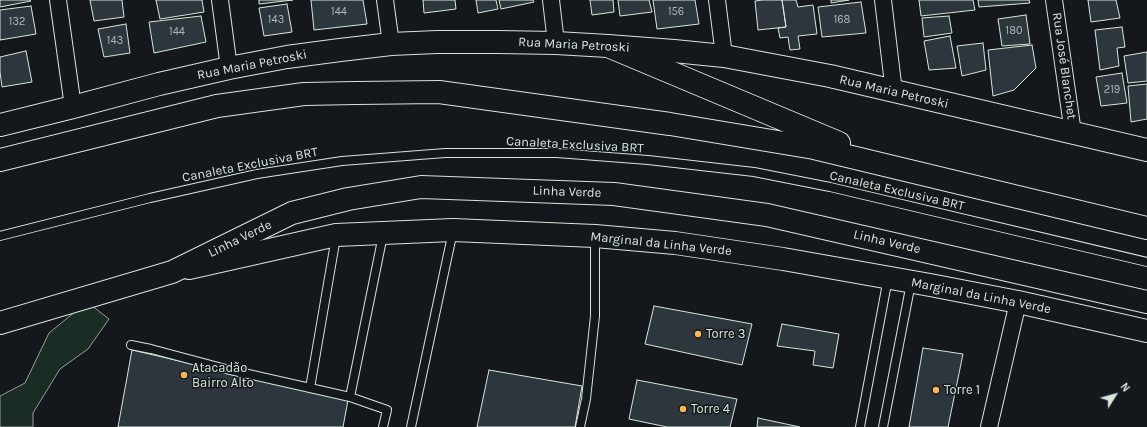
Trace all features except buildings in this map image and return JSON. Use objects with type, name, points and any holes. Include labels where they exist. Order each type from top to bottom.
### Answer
[{"type":"main road","name":"Rua Maria Petroski","points":[[0,125],[159,84],[229,68],[333,51],[391,44],[498,42],[556,43],[674,50],[724,56],[794,69],[1147,150]]},
{"type":"main road","points":[[608,46],[896,167]]},
{"type":"main road","points":[[0,160],[217,106],[304,94],[439,92],[773,140],[896,167],[1147,228]]},
{"type":"main road","name":"Linha Verde","points":[[0,323],[172,272],[292,213],[348,198],[421,187],[614,194],[767,215],[1147,302]]},
{"type":"main road","name":"Marginal da Linha Verde","points":[[172,272],[336,235],[453,230],[595,236],[676,243],[783,259],[1018,302],[1147,331]]},
{"type":"street","points":[[58,0],[73,107]]},
{"type":"street","points":[[220,0],[229,68]]},
{"type":"street","points":[[385,0],[391,44]]},
{"type":"street","points":[[550,0],[556,43]]},
{"type":"street","points":[[717,0],[724,56]]},
{"type":"street","points":[[883,0],[894,92]]},
{"type":"street","name":"Rua José Blanchet","points":[[1054,0],[1073,133]]},
{"type":"street","points":[[989,427],[1018,302]]},
{"type":"lane","name":"Canaleta Exclusiva BRT","points":[[0,236],[157,196],[257,174],[342,161],[445,153],[557,153],[648,160],[754,172],[830,187],[1147,262]]},
{"type":"lane","points":[[412,427],[453,230]]},
{"type":"lane","points":[[350,397],[383,233]]},
{"type":"lane","points":[[310,388],[336,235]]},
{"type":"lane","points":[[580,427],[586,399],[595,316],[595,236]]},
{"type":"lane","points":[[860,427],[888,278]]},
{"type":"lane","points":[[883,427],[912,282]]},
{"type":"lane","points":[[131,345],[226,369],[350,397],[387,410],[383,427]]},
{"type":"green space","points":[[87,302],[109,319],[88,349],[60,369],[33,413],[33,427],[0,427],[0,396],[25,383],[49,333]]},
{"type":"place","name":"Torre 3","points":[[698,334]]},
{"type":"place","name":"Atacadão Bairro Alto","points":[[184,375]]},
{"type":"place","name":"Torre 1","points":[[936,390]]},
{"type":"place","name":"Torre 4","points":[[683,409]]}]
